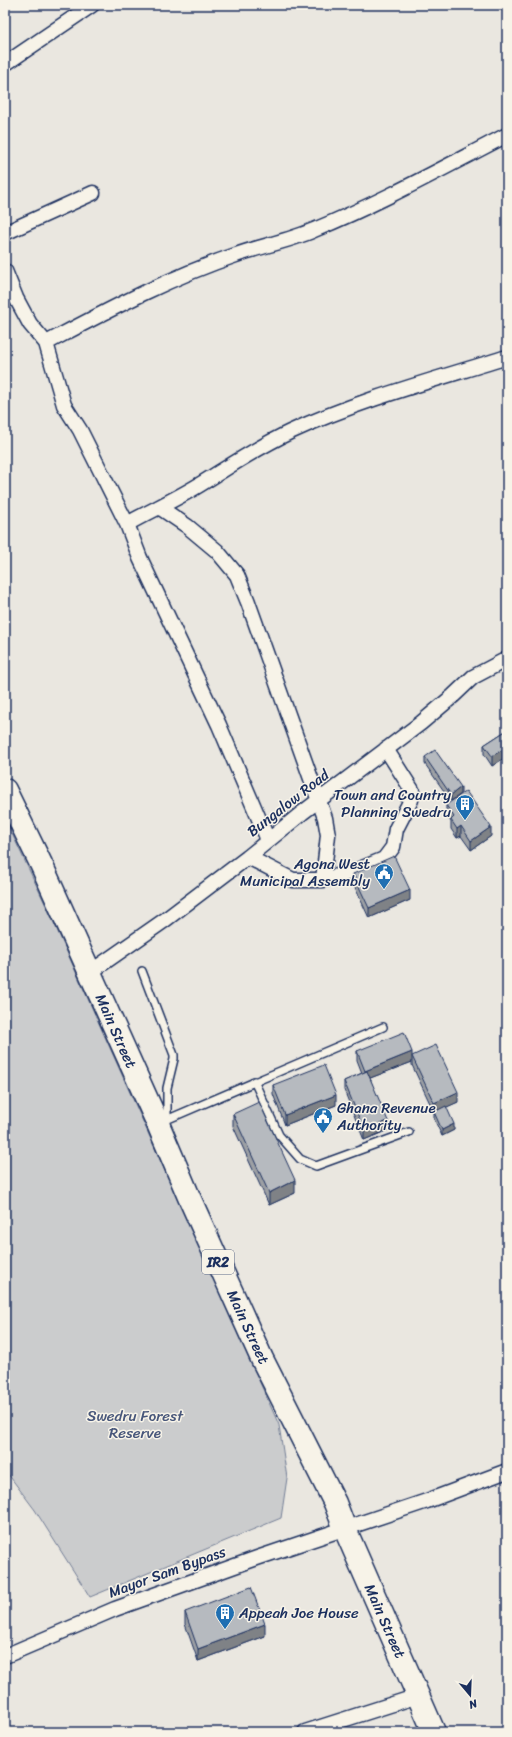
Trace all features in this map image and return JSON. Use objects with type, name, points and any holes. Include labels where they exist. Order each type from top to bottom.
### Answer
[{"type":"main road","name":"Main Street","points":[[5,790],[42,866],[89,973],[162,1121],[189,1198],[262,1359],[328,1489],[434,1732]]},
{"type":"street","points":[[5,64],[92,5]]},
{"type":"street","points":[[46,343],[119,304],[192,271],[236,254],[313,231],[507,135]]},
{"type":"street","points":[[5,233],[93,194]]},
{"type":"street","points":[[5,271],[30,324],[46,343],[64,405],[80,430],[127,524],[140,558],[219,725],[268,840]]},
{"type":"street","points":[[127,524],[202,483],[257,448],[291,431],[337,412],[507,357]]},
{"type":"street","points":[[159,507],[187,526],[217,551],[237,575],[325,818],[328,835],[323,880]]},
{"type":"street","name":"Bungalow Road","points":[[89,973],[165,920],[248,857],[319,800],[448,701],[473,677],[507,659]]},
{"type":"street","points":[[487,670],[507,672]]},
{"type":"street","points":[[248,857],[293,880],[323,880],[355,871],[384,859],[393,848],[396,829],[411,800],[412,790],[386,749]]},
{"type":"street","name":"Mayor Sam Bypass","points":[[5,1656],[115,1609],[257,1558],[428,1502],[507,1471]]},
{"type":"street","points":[[305,1732],[418,1696]]},
{"type":"lane","points":[[142,971],[174,1055],[162,1121]]},
{"type":"lane","points":[[162,1121],[383,1027]]},
{"type":"lane","points":[[254,1081],[279,1135],[300,1158],[316,1166],[409,1132]]},
{"type":"green space","name":"Swedru Forest Reserve","points":[[5,819],[49,912],[279,1425],[287,1478],[281,1518],[90,1597],[35,1510],[5,1470]]},
{"type":"building","points":[[507,730],[507,747],[492,756],[484,745]]},
{"type":"building","points":[[435,750],[461,787],[451,795],[425,757]]},
{"type":"building","name":"Town and Country Planning Swedru","points":[[466,791],[491,827],[471,841],[461,826],[457,829],[451,820],[454,817],[446,805]]},
{"type":"building","points":[[394,856],[410,890],[369,908],[353,874]]},
{"type":"building","points":[[404,1032],[412,1052],[365,1071],[357,1051]]},
{"type":"building","points":[[436,1045],[458,1092],[434,1103],[412,1056]]},
{"type":"building","points":[[324,1065],[336,1095],[285,1115],[273,1085]]},
{"type":"building","points":[[367,1071],[388,1121],[364,1130],[344,1081]]},
{"type":"building","points":[[259,1102],[295,1180],[269,1193],[233,1114]]},
{"type":"building","points":[[446,1106],[454,1124],[442,1130],[434,1112]]},
{"type":"building","name":"Appeah Joe House","points":[[251,1587],[265,1624],[198,1649],[185,1612]]},
{"type":"place","name":"Town and Country Planning Swedru","points":[[465,821]]},
{"type":"place","name":"Agona West Municipal Assembly","points":[[384,890]]},
{"type":"place","name":"Ghana Revenue Authority","points":[[323,1134]]},
{"type":"place","name":"Appeah Joe House","points":[[225,1630]]}]
